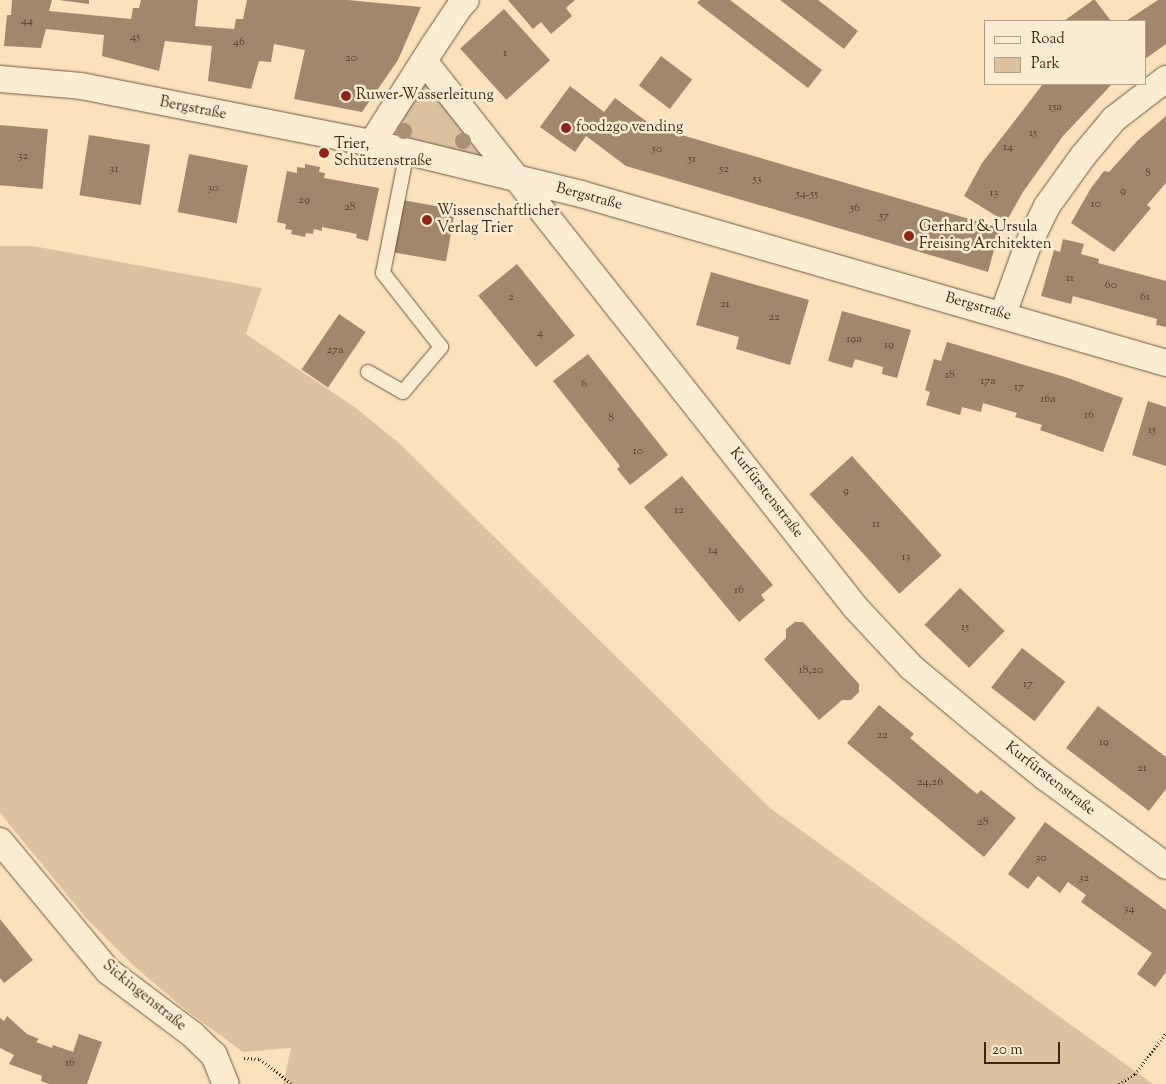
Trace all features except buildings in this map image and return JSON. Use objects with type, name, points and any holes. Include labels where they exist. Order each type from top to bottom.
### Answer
[{"type":"street","points":[[372,143],[460,6],[466,0]]},
{"type":"street","name":"Kurfürstenstraße","points":[[424,61],[520,180],[855,607],[911,667],[1045,777],[1166,866]]},
{"type":"street","name":"Bergstraße","points":[[0,79],[81,86],[372,143],[581,194],[1003,314],[1166,363]]},
{"type":"street","points":[[1003,314],[1028,245],[1047,206],[1083,156],[1114,119],[1166,79]]},
{"type":"street","name":"Sickingenstraße","points":[[0,841],[108,971],[192,1034],[214,1055],[226,1084]]},
{"type":"lane","points":[[368,372],[403,392],[441,347],[383,273],[407,152]]},
{"type":"path","points":[[1119,1084],[1135,1074],[1166,1033]]},
{"type":"path","points":[[214,1055],[260,1059],[292,1084]]},
{"type":"green space","points":[[422,82],[435,86],[503,167],[386,137]]},
{"type":"green space","points":[[0,246],[33,246],[262,288],[246,334],[356,408],[400,444],[770,808],[1153,1084],[283,1084],[291,1048],[243,1052],[187,1011],[134,966],[86,918],[0,813]]},
{"type":"place","name":"Ruwer-Wasserleitung","points":[[346,96]]},
{"type":"place","name":"food2go vending","points":[[566,128]]},
{"type":"place","name":"Trier, Schützenstraße","points":[[324,153]]},
{"type":"place","name":"Wissenschaftlicher Verlag Trier","points":[[427,220]]},
{"type":"place","name":"Gerhard & Ursula Freising Architekten","points":[[909,236]]}]
